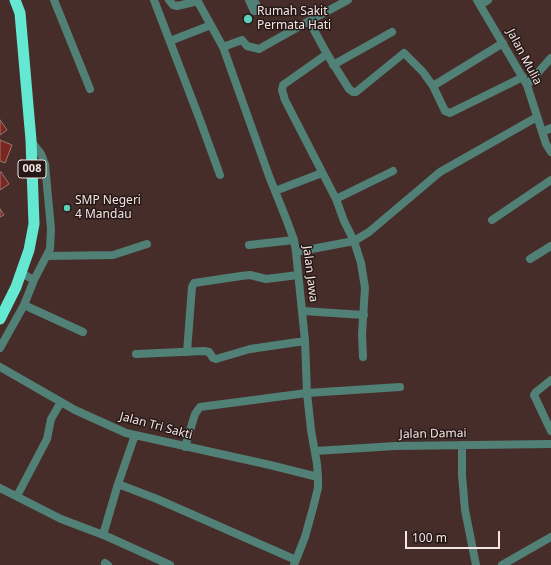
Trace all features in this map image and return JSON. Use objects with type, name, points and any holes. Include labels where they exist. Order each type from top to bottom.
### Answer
[{"type":"highway","name":"008","points":[[15,0],[20,14]]},
{"type":"highway","name":"008","points":[[0,319],[16,287],[29,250],[34,224],[31,140],[20,14],[22,0]]},
{"type":"street","points":[[54,0],[90,89]]},
{"type":"street","points":[[154,0],[220,176]]},
{"type":"street","points":[[170,0],[177,6],[198,0]]},
{"type":"street","name":"Jalan Jawa","points":[[198,0],[223,47],[294,240],[303,310],[310,430],[315,450],[318,477],[316,497],[305,537],[295,563]]},
{"type":"street","points":[[249,0],[254,11],[257,11],[258,8],[254,0]]},
{"type":"street","points":[[223,47],[242,40],[247,46],[259,48],[348,0]]},
{"type":"street","name":"Jalan Mulia","points":[[482,2],[503,43],[528,85],[537,118],[551,152]]},
{"type":"street","points":[[310,21],[333,65],[351,91],[356,92],[401,54],[405,53],[418,66],[433,86],[445,111],[450,113],[523,77]]},
{"type":"street","points":[[170,42],[211,24]]},
{"type":"street","points":[[333,65],[392,32]]},
{"type":"street","points":[[433,86],[503,43]]},
{"type":"street","points":[[327,54],[284,85],[282,90],[285,100],[336,199],[361,263],[365,288],[362,334],[363,357]]},
{"type":"street","points":[[528,85],[551,58]]},
{"type":"street","points":[[296,252],[354,242],[369,232],[440,172],[537,118]]},
{"type":"street","points":[[542,132],[551,128]]},
{"type":"street","points":[[0,348],[24,306],[34,280],[50,249],[45,164],[41,154],[31,140]]},
{"type":"street","points":[[336,199],[393,171]]},
{"type":"street","points":[[275,191],[322,173]]},
{"type":"street","points":[[492,220],[551,180]]},
{"type":"street","points":[[249,245],[294,240]]},
{"type":"street","points":[[47,256],[113,255],[147,244]]},
{"type":"street","points":[[530,259],[551,246]]},
{"type":"street","points":[[21,273],[34,280]]},
{"type":"street","points":[[187,352],[192,287],[194,283],[241,276],[266,279],[298,275]]},
{"type":"street","points":[[24,306],[83,332]]},
{"type":"street","points":[[303,310],[364,315]]},
{"type":"street","points":[[136,354],[207,352],[216,359],[250,349],[305,341]]},
{"type":"street","name":"Jalan Tri Sakti","points":[[0,367],[96,421],[126,433],[318,477]]},
{"type":"street","points":[[551,380],[534,394],[551,431]]},
{"type":"street","points":[[185,447],[195,414],[200,406],[307,393],[400,387]]},
{"type":"street","points":[[17,496],[47,439],[51,419],[61,402]]},
{"type":"street","points":[[103,535],[118,484],[135,435]]},
{"type":"street","name":"Jalan Damai","points":[[315,450],[395,446],[551,444]]},
{"type":"street","points":[[462,446],[462,475],[465,510],[476,565]]},
{"type":"street","points":[[118,484],[157,499],[295,563]]},
{"type":"street","points":[[0,488],[61,519],[103,535],[170,565]]},
{"type":"street","points":[[502,565],[551,537]]},
{"type":"building","points":[[0,120],[7,130],[0,135]]},
{"type":"building","points":[[0,140],[12,145],[5,163],[0,161]]},
{"type":"building","points":[[1,172],[9,184],[0,190],[0,173]]},
{"type":"building","points":[[0,209],[4,215],[0,217]]},
{"type":"place","name":"Rumah Sakit Permata Hati","points":[[248,19]]},
{"type":"place","name":"SMP Negeri 4 Mandau","points":[[67,208]]}]
